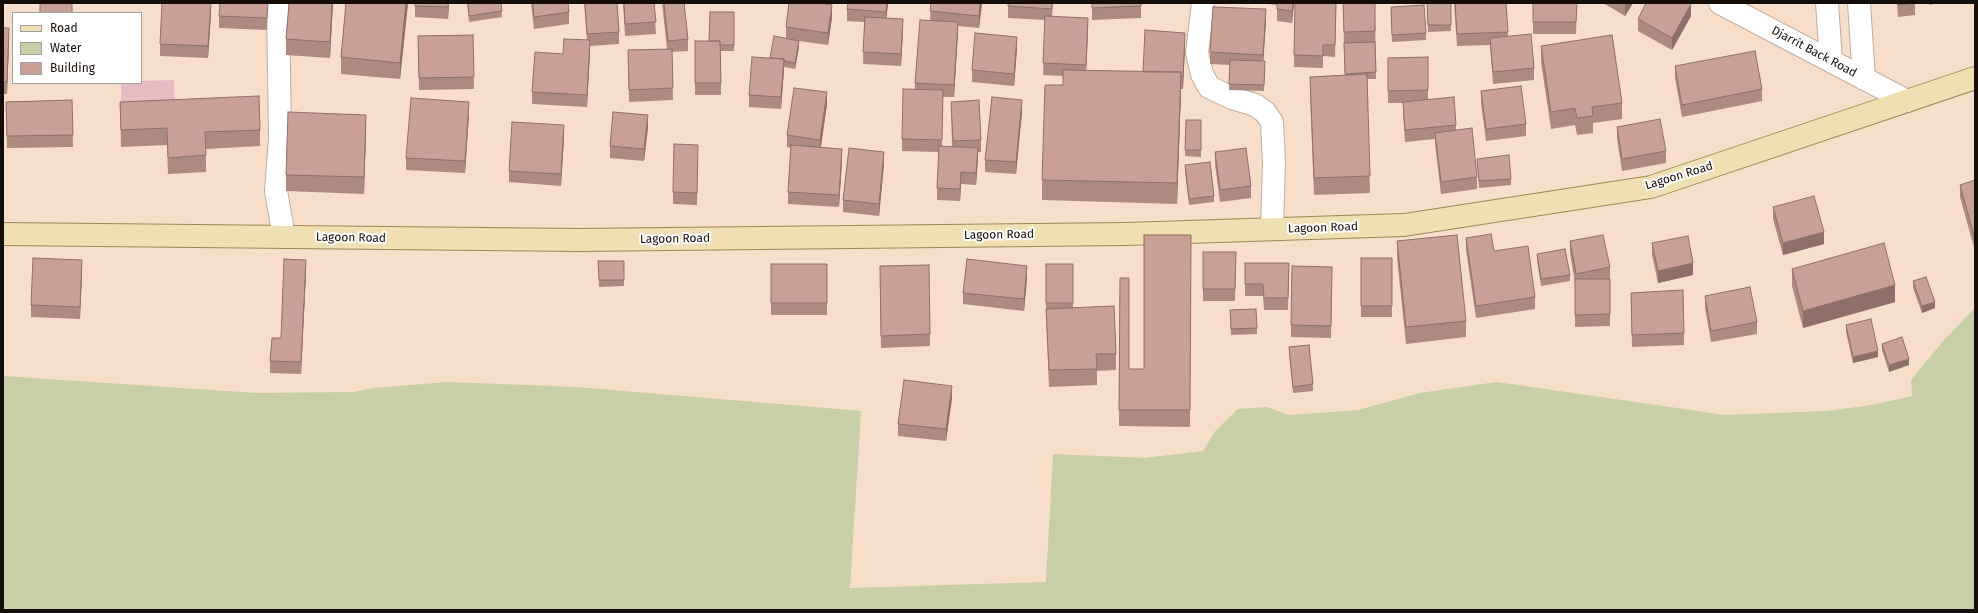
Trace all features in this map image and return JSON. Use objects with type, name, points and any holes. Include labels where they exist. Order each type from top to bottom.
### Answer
[{"type":"main road","name":"Lagoon Road","points":[[3,234],[578,240],[1125,234],[1404,225],[1651,187],[1975,78]]},
{"type":"street","points":[[278,3],[280,138],[276,191],[284,237]]},
{"type":"street","points":[[1203,3],[1197,53],[1202,74],[1209,87],[1227,96],[1256,105],[1265,112],[1272,122],[1274,162],[1272,229]]},
{"type":"street","name":"Djarrit Back Road","points":[[1720,3],[1907,101]]},
{"type":"street","points":[[1827,3],[1831,61]]},
{"type":"street","points":[[1859,3],[1864,79]]},
{"type":"shaded area","points":[[174,80],[175,109],[121,109],[121,84],[142,84],[142,81]]},
{"type":"water","points":[[1975,308],[1975,610],[3,610],[3,376],[256,393],[354,392],[374,388],[448,382],[577,387],[861,411],[850,588],[1046,582],[1053,454],[1144,458],[1203,451],[1216,430],[1238,409],[1267,407],[1289,415],[1358,410],[1420,393],[1497,382],[1725,415],[1826,411],[1872,405],[1912,396],[1911,380],[1943,341]]},
{"type":"building","points":[[40,3],[72,3],[72,12],[40,12]]},
{"type":"building","points":[[162,3],[211,3],[208,46],[160,44]]},
{"type":"building","points":[[220,3],[268,3],[267,18],[219,16]]},
{"type":"building","points":[[289,3],[332,3],[330,42],[286,39]]},
{"type":"building","points":[[346,3],[406,3],[400,63],[341,57]]},
{"type":"building","points":[[415,3],[448,3],[448,7],[415,6]]},
{"type":"building","points":[[468,3],[501,3],[502,11],[469,16]]},
{"type":"building","points":[[533,3],[568,3],[569,12],[534,17]]},
{"type":"building","points":[[585,3],[617,3],[619,32],[587,34]]},
{"type":"building","points":[[624,3],[654,3],[656,22],[625,24]]},
{"type":"building","points":[[664,3],[684,3],[688,39],[668,41]]},
{"type":"building","points":[[789,3],[820,3],[832,5],[828,33],[786,27]]},
{"type":"building","points":[[848,3],[887,3],[886,12],[847,9]]},
{"type":"building","points":[[931,3],[980,3],[979,16],[930,11]]},
{"type":"building","points":[[1008,3],[1052,3],[1052,9],[1008,6]]},
{"type":"building","points":[[1092,3],[1141,3],[1141,6],[1092,8]]},
{"type":"building","points":[[1277,3],[1293,3],[1292,11],[1277,9]]},
{"type":"building","points":[[1295,3],[1336,3],[1335,45],[1323,45],[1323,56],[1294,55]]},
{"type":"building","points":[[1343,3],[1375,3],[1375,31],[1344,32]]},
{"type":"building","points":[[1427,3],[1451,3],[1451,25],[1428,25]]},
{"type":"building","points":[[1455,3],[1506,3],[1508,32],[1457,34]]},
{"type":"building","points":[[1533,3],[1577,3],[1576,22],[1533,22]]},
{"type":"building","points":[[1646,3],[1691,4],[1672,38],[1638,19]]},
{"type":"building","points":[[1898,3],[1915,3],[1898,5]]},
{"type":"building","points":[[1424,5],[1426,33],[1392,35],[1391,7]]},
{"type":"building","points":[[1213,7],[1266,9],[1263,55],[1210,52]]},
{"type":"building","points":[[710,12],[734,12],[734,45],[720,45],[720,41],[709,41]]},
{"type":"building","points":[[1045,16],[1088,18],[1086,65],[1043,63]]},
{"type":"building","points":[[865,17],[903,19],[901,54],[863,52]]},
{"type":"building","points":[[920,20],[958,22],[954,85],[915,83]]},
{"type":"building","points":[[3,28],[9,28],[7,82],[3,82]]},
{"type":"building","points":[[1145,30],[1185,33],[1183,77],[1181,77],[1181,72],[1143,72]]},
{"type":"building","points":[[975,33],[1017,37],[1014,74],[972,70]]},
{"type":"building","points":[[1531,34],[1534,68],[1493,72],[1490,38]]},
{"type":"building","points":[[473,35],[474,77],[419,78],[418,36]]},
{"type":"building","points":[[1612,35],[1622,103],[1592,107],[1593,116],[1577,118],[1575,108],[1551,112],[1541,46]]},
{"type":"building","points":[[774,36],[799,41],[795,63],[784,61],[784,59],[770,58]]},
{"type":"building","points":[[564,39],[590,40],[587,95],[532,92],[535,52],[563,54]]},
{"type":"building","points":[[695,41],[720,41],[721,83],[695,83]]},
{"type":"building","points":[[1375,42],[1376,72],[1345,74],[1344,43]]},
{"type":"building","points":[[672,49],[673,88],[629,90],[628,50]]},
{"type":"building","points":[[1755,51],[1762,89],[1682,105],[1675,66]]},
{"type":"building","points":[[752,57],[784,59],[781,97],[749,95]]},
{"type":"building","points":[[1428,57],[1428,90],[1388,91],[1388,58]]},
{"type":"building","points":[[1230,60],[1265,61],[1264,85],[1229,84]]},
{"type":"building","points":[[1063,70],[1181,72],[1177,183],[1042,180],[1045,85],[1063,85]]},
{"type":"building","points":[[1367,74],[1370,176],[1314,178],[1310,77]]},
{"type":"building","points":[[1521,86],[1526,124],[1486,129],[1481,91]]},
{"type":"building","points":[[794,88],[827,92],[820,140],[787,135]]},
{"type":"building","points":[[903,89],[943,90],[942,140],[902,139]]},
{"type":"building","points":[[259,96],[260,130],[205,132],[206,155],[168,158],[167,128],[121,130],[120,102]]},
{"type":"building","points":[[992,97],[1022,100],[1016,162],[985,160]]},
{"type":"building","points":[[1454,97],[1456,125],[1405,130],[1403,102]]},
{"type":"building","points":[[411,98],[469,102],[465,161],[406,158]]},
{"type":"building","points":[[72,100],[73,135],[7,136],[6,102]]},
{"type":"building","points":[[979,100],[981,140],[953,141],[951,102]]},
{"type":"building","points":[[288,112],[366,115],[364,177],[286,175]]},
{"type":"building","points":[[613,112],[648,115],[644,149],[610,146]]},
{"type":"building","points":[[1660,119],[1666,151],[1622,159],[1617,127]]},
{"type":"building","points":[[1186,120],[1201,120],[1201,150],[1185,150]]},
{"type":"building","points":[[512,122],[564,125],[561,174],[509,171]]},
{"type":"building","points":[[1472,128],[1477,177],[1441,182],[1435,133]]},
{"type":"building","points":[[674,144],[698,145],[697,193],[673,192]]},
{"type":"building","points":[[791,145],[842,149],[839,195],[788,192]]},
{"type":"building","points":[[939,146],[978,148],[976,173],[961,172],[960,189],[937,188]]},
{"type":"building","points":[[849,148],[884,152],[879,204],[843,200]]},
{"type":"building","points":[[1246,148],[1251,186],[1220,190],[1215,152]]},
{"type":"building","points":[[1509,155],[1511,179],[1479,181],[1477,159]]},
{"type":"building","points":[[1210,162],[1214,196],[1189,199],[1185,165]]},
{"type":"building","points":[[1975,180],[1975,239],[1960,185]]},
{"type":"building","points":[[1814,196],[1824,232],[1783,243],[1773,207]]},
{"type":"building","points":[[1491,234],[1494,251],[1528,246],[1535,297],[1476,306],[1466,238]]},
{"type":"building","points":[[1144,235],[1191,235],[1190,410],[1119,410],[1120,278],[1129,278],[1129,369],[1144,369]]},
{"type":"building","points":[[1457,235],[1466,321],[1406,327],[1397,241]]},
{"type":"building","points":[[1603,235],[1610,267],[1576,274],[1570,241]]},
{"type":"building","points":[[1688,236],[1693,263],[1658,271],[1652,243]]},
{"type":"building","points":[[1884,243],[1895,285],[1803,311],[1792,269]]},
{"type":"building","points":[[1565,249],[1570,275],[1541,279],[1537,254]]},
{"type":"building","points":[[1203,252],[1236,252],[1235,289],[1203,289]]},
{"type":"building","points":[[33,258],[82,260],[80,307],[31,305]]},
{"type":"building","points":[[1361,258],[1392,258],[1392,306],[1361,306]]},
{"type":"building","points":[[284,259],[306,260],[301,362],[270,361],[272,338],[281,338]]},
{"type":"building","points":[[967,259],[1027,266],[1024,299],[963,293]]},
{"type":"building","points":[[598,261],[624,261],[624,280],[599,280]]},
{"type":"building","points":[[1245,263],[1289,263],[1288,298],[1264,298],[1263,284],[1245,284]]},
{"type":"building","points":[[771,264],[827,264],[827,303],[771,303]]},
{"type":"building","points":[[1046,264],[1073,264],[1073,303],[1046,303]]},
{"type":"building","points":[[929,265],[930,334],[881,336],[880,266]]},
{"type":"building","points":[[1292,266],[1332,267],[1331,326],[1291,325]]},
{"type":"building","points":[[1926,277],[1935,302],[1922,306],[1913,281]]},
{"type":"building","points":[[1575,279],[1610,279],[1610,314],[1575,315]]},
{"type":"building","points":[[1750,287],[1757,322],[1711,331],[1705,296]]},
{"type":"building","points":[[1683,290],[1684,333],[1632,335],[1631,293]]},
{"type":"building","points":[[1114,306],[1116,354],[1096,354],[1097,369],[1049,370],[1046,309]]},
{"type":"building","points":[[1256,309],[1257,328],[1231,329],[1230,310]]},
{"type":"building","points":[[1871,319],[1878,351],[1853,357],[1846,325]]},
{"type":"building","points":[[1902,337],[1909,359],[1889,365],[1882,344]]},
{"type":"building","points":[[1309,345],[1313,384],[1293,387],[1289,347]]},
{"type":"building","points":[[904,380],[952,386],[946,429],[898,424]]}]
